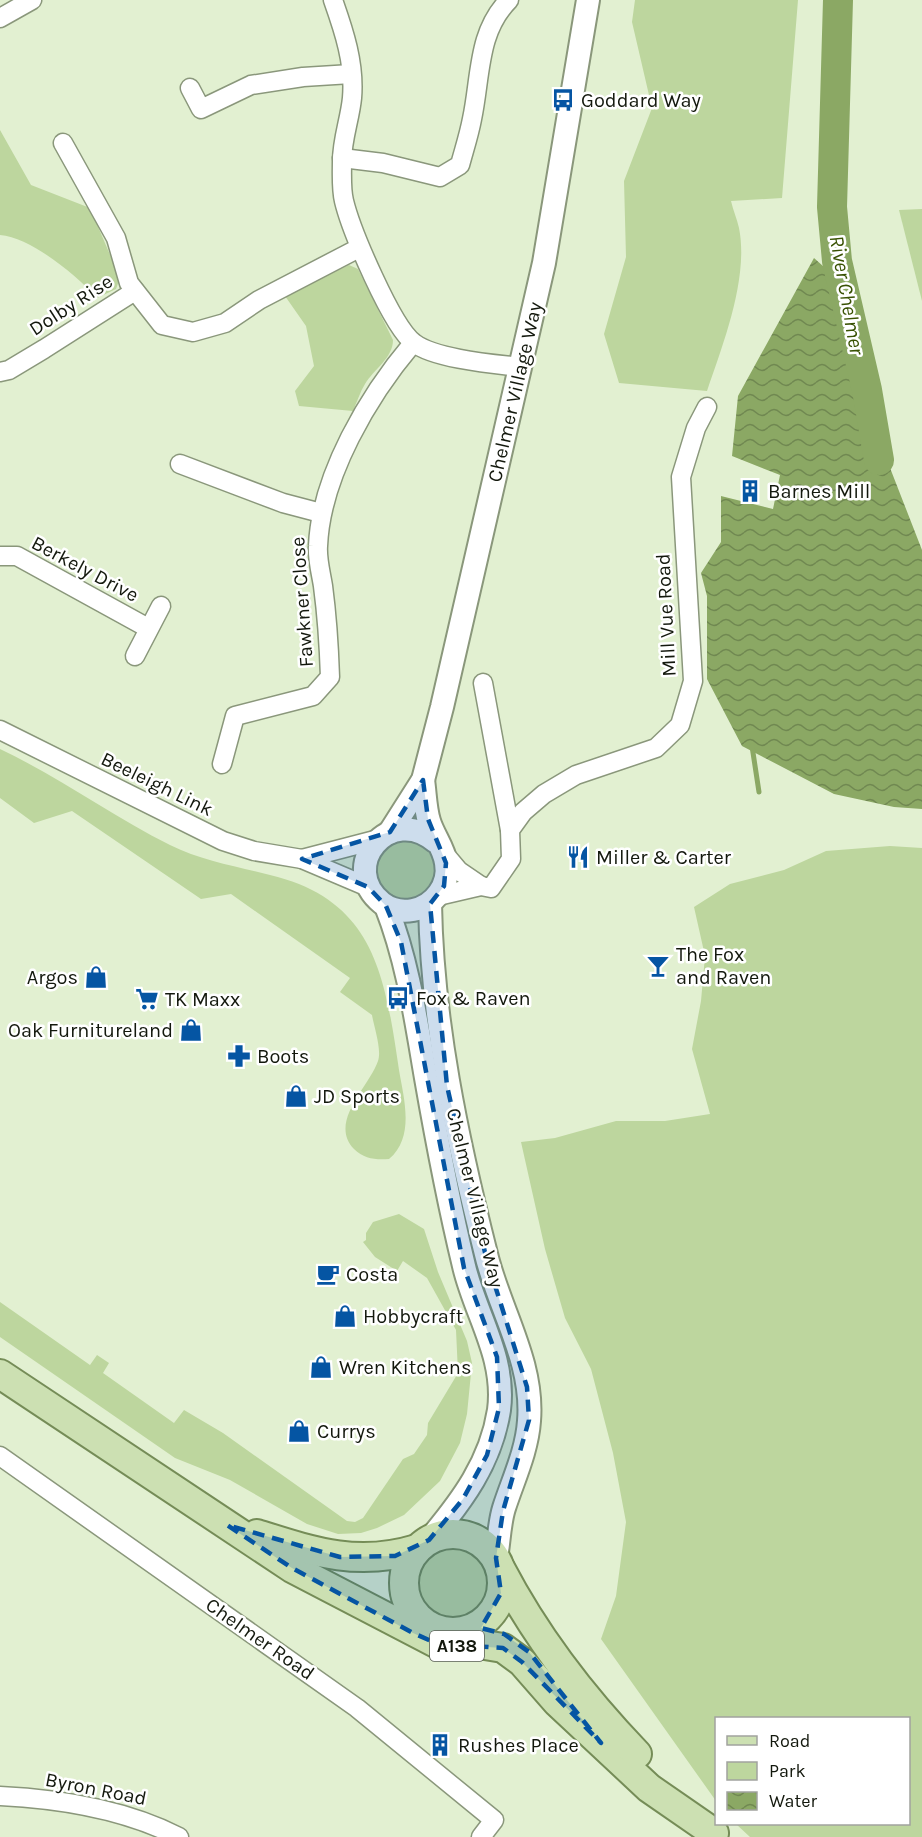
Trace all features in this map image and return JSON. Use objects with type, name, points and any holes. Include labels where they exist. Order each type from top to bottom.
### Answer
[{"type":"main road","name":"A138","points":[[0,1374],[292,1568],[438,1644],[479,1644],[503,1648],[522,1662],[557,1702],[650,1788],[716,1835]]},
{"type":"main road","name":"A138","points":[[227,1525],[340,1557],[368,1559],[395,1556],[443,1534],[471,1537],[484,1544],[498,1563],[521,1608],[573,1682],[631,1748],[716,1835]]},
{"type":"main road","name":"A138","points":[[423,1544],[408,1562],[404,1576],[405,1591],[409,1605],[418,1617],[430,1626]]},
{"type":"main road","name":"A138","points":[[468,1630],[479,1624],[497,1605],[502,1581],[498,1563]]},
{"type":"main road","name":"A138","points":[[292,1568],[371,1596],[430,1626],[449,1631],[486,1629],[504,1634],[529,1652],[601,1743]]},
{"type":"street","points":[[0,18],[32,0]]},
{"type":"street","points":[[333,0],[345,36],[351,74],[352,97],[342,158],[343,199],[359,248],[396,317],[413,343],[447,355],[520,367]]},
{"type":"street","points":[[342,158],[383,163],[440,177],[460,165],[472,119],[483,46],[496,12],[508,0]]},
{"type":"street","name":"Chelmer Village Way","points":[[498,1563],[503,1511],[522,1454],[529,1420],[527,1387],[523,1364],[486,1257],[447,1086],[430,937],[434,900],[447,874],[440,847],[428,819],[423,780],[544,263],[588,0]]},
{"type":"street","points":[[190,88],[201,109],[251,85],[303,77],[351,74]]},
{"type":"street","points":[[63,143],[116,238],[129,283],[162,325],[193,332],[225,323],[259,300],[359,248]]},
{"type":"street","name":"Dolby Rise","points":[[0,372],[9,370],[44,349],[135,291]]},
{"type":"street","name":"Fawkner Close","points":[[222,764],[236,716],[313,696],[330,677],[329,643],[317,548],[321,513],[358,420],[385,377],[413,343]]},
{"type":"street","name":"Mill Vue Road","points":[[510,830],[523,812],[544,794],[576,775],[656,748],[680,725],[693,681],[681,477],[696,428],[707,406]]},
{"type":"street","name":"Fawkner Close","points":[[180,464],[283,503],[321,513]]},
{"type":"street","name":"Berkely Drive","points":[[0,555],[17,556],[148,628]]},
{"type":"street","name":"Berkely Drive","points":[[135,656],[161,606]]},
{"type":"street","points":[[384,836],[402,829],[416,830],[440,847],[459,871],[481,886],[491,888],[511,859],[510,830],[483,683]]},
{"type":"street","name":"Beeleigh Link","points":[[0,730],[223,841],[254,851],[302,859],[368,887]]},
{"type":"street","name":"Chelmer Village Way","points":[[423,780],[384,836],[370,849],[365,874],[368,887],[386,906],[401,942],[433,1118],[464,1268],[497,1357],[499,1408],[488,1455],[463,1499],[423,1544]]},
{"type":"street","name":"Beeleigh Link","points":[[302,859],[384,836]]},
{"type":"street","points":[[386,906],[408,911],[434,900],[481,886]]},
{"type":"street","name":"Chelmer Road","points":[[0,1456],[357,1708],[494,1820],[480,1837]]},
{"type":"street","name":"Byron Road","points":[[0,1796],[95,1807],[150,1822],[179,1837]]},
{"type":"highlighted area","points":[[423,780],[428,819],[446,863],[444,886],[430,904],[447,1086],[486,1257],[527,1387],[529,1420],[503,1511],[496,1558],[501,1593],[481,1628],[504,1634],[529,1652],[601,1743],[522,1662],[503,1648],[438,1644],[413,1633],[292,1568],[227,1525],[340,1557],[395,1556],[429,1540],[463,1499],[487,1455],[499,1408],[497,1357],[464,1268],[401,942],[386,906],[368,887],[302,859],[390,832]]},
{"type":"green space","points":[[635,0],[798,0],[782,198],[731,201],[739,228],[740,268],[733,311],[707,391],[619,383],[604,334],[626,257],[624,181],[652,108],[632,22]]},
{"type":"green space","points":[[0,130],[31,185],[90,208],[120,278],[116,289],[97,298],[53,259],[26,243],[0,235]]},
{"type":"green space","points":[[922,209],[922,301],[899,210]]},
{"type":"green space","points":[[349,265],[358,269],[393,340],[390,352],[365,384],[353,411],[299,406],[295,391],[314,366],[306,326],[285,296]]},
{"type":"green space","points":[[0,749],[182,851],[305,887],[332,903],[353,923],[369,947],[380,974],[388,1003],[405,1105],[405,1129],[402,1140],[389,1159],[366,1157],[354,1149],[347,1139],[348,1116],[379,1056],[372,1015],[340,992],[350,978],[231,894],[201,899],[72,811],[34,823],[0,798]]},
{"type":"green space","points":[[400,841],[412,841],[427,849],[435,864],[435,876],[427,891],[412,899],[400,899],[385,891],[377,876],[377,864],[385,849]]},
{"type":"green space","points":[[890,846],[922,848],[922,1837],[750,1837],[737,1825],[910,1825],[910,1717],[715,1717],[715,1800],[601,1639],[616,1596],[626,1522],[613,1453],[591,1369],[565,1318],[545,1249],[521,1142],[555,1138],[616,1121],[665,1121],[710,1114],[692,1049],[701,1001],[705,956],[694,907],[730,884],[784,870],[826,851]]},
{"type":"green space","points":[[399,1214],[424,1229],[438,1272],[467,1341],[472,1363],[467,1414],[460,1443],[440,1481],[404,1515],[361,1533],[338,1534],[307,1524],[230,1480],[175,1458],[0,1337],[0,1302],[90,1365],[97,1355],[109,1363],[103,1373],[174,1423],[184,1410],[223,1433],[347,1521],[355,1522],[363,1518],[403,1459],[414,1454],[427,1435],[428,1423],[458,1373],[456,1330],[427,1278],[403,1261],[397,1271],[375,1257],[363,1242],[373,1222]]},
{"type":"green space","points":[[453,1545],[468,1548],[480,1556],[488,1568],[491,1583],[488,1598],[480,1610],[468,1618],[453,1621],[438,1618],[426,1610],[418,1598],[415,1583],[418,1568],[426,1556],[438,1548]]},
{"type":"water","points":[[814,258],[843,284],[861,392],[873,425],[878,422],[885,455],[922,550],[922,809],[894,807],[834,794],[742,746],[707,679],[707,596],[701,573],[721,542],[721,496],[773,509],[780,475],[732,456],[738,396]]},
{"type":"waterway","name":"River Chelmer","points":[[838,0],[832,207],[837,261],[867,390],[879,460]]},
{"type":"waterway","points":[[827,278],[837,261]]},
{"type":"waterway","points":[[752,746],[759,792]]},
{"type":"place","name":"Goddard Way","points":[[563,100]]},
{"type":"place","name":"Barnes Mill","points":[[750,491]]},
{"type":"place","name":"Miller & Carter","points":[[578,857]]},
{"type":"place","name":"The Fox and Raven","points":[[658,966]]},
{"type":"place","name":"Argos","points":[[96,977]]},
{"type":"place","name":"Fox & Raven","points":[[398,998]]},
{"type":"place","name":"TK Maxx","points":[[147,999]]},
{"type":"place","name":"Oak Furnitureland","points":[[191,1030]]},
{"type":"place","name":"Boots","points":[[239,1056]]},
{"type":"place","name":"JD Sports","points":[[296,1096]]},
{"type":"place","name":"Costa","points":[[328,1274]]},
{"type":"place","name":"Hobbycraft","points":[[345,1316]]},
{"type":"place","name":"Wren Kitchens","points":[[321,1367]]},
{"type":"place","name":"Currys","points":[[299,1431]]},
{"type":"place","name":"Rushes Place","points":[[440,1745]]}]
